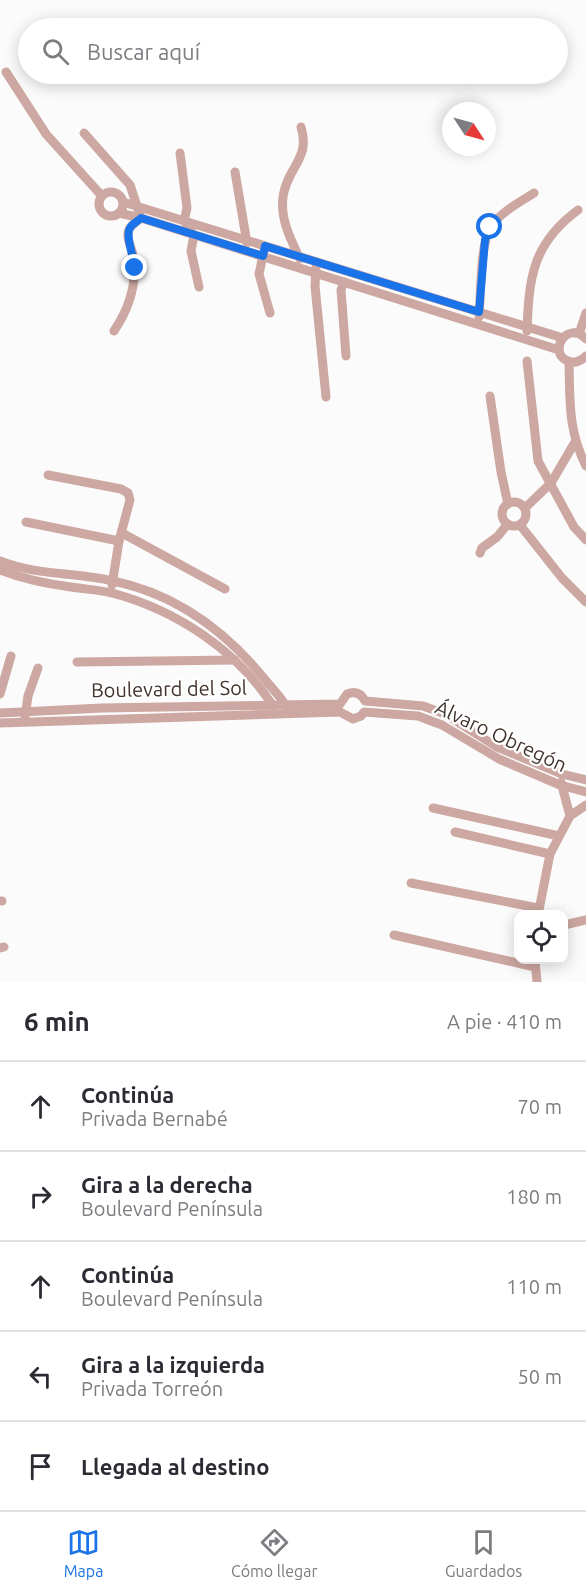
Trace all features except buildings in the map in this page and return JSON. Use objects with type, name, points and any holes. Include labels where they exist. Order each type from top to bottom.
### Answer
[{"type":"street","points":[[6,72],[46,134],[101,195]]},
{"type":"street","points":[[302,127],[305,146],[288,179],[282,209],[285,224],[305,269]]},
{"type":"street","points":[[84,133],[130,185],[141,218]]},
{"type":"street","points":[[180,153],[187,208],[184,221],[194,235],[191,251],[199,287]]},
{"type":"street","points":[[236,172],[245,240],[250,252]]},
{"type":"street","points":[[108,191],[116,192],[123,202],[121,210],[111,216],[100,211],[98,203],[101,195],[108,191]]},
{"type":"street","points":[[478,324],[485,240],[490,227],[503,214],[534,193]]},
{"type":"street","points":[[123,202],[563,338]]},
{"type":"street","points":[[527,339],[530,278],[535,262],[552,233],[578,210]]},
{"type":"street","points":[[118,213],[141,218],[559,350]]},
{"type":"street","points":[[114,331],[127,309],[134,283],[133,251],[128,236],[130,227],[141,218]]},
{"type":"street","points":[[265,246],[260,274],[270,314]]},
{"type":"street","points":[[316,262],[315,286],[326,397]]},
{"type":"street","points":[[344,282],[341,290],[346,356]]},
{"type":"street","points":[[585,358],[579,362],[569,362],[561,356],[559,350],[567,334],[580,331],[586,313]]},
{"type":"street","points":[[576,333],[586,339]]},
{"type":"street","points":[[527,361],[536,453],[574,526],[586,540]]},
{"type":"street","points":[[569,362],[570,418],[575,442],[586,466]]},
{"type":"street","points":[[490,396],[508,504]]},
{"type":"street","points":[[520,525],[525,519],[525,508],[550,483],[575,442]]},
{"type":"street","points":[[48,476],[121,489],[128,494],[130,500],[120,537],[111,593]]},
{"type":"street","points":[[508,525],[502,514],[508,504],[515,502],[525,508]]},
{"type":"street","points":[[26,522],[120,537],[225,589]]},
{"type":"street","points":[[480,553],[482,548],[508,525],[520,525]]},
{"type":"street","points":[[520,525],[562,578],[586,602]]},
{"type":"street","points":[[0,561],[16,568],[112,580],[153,592],[189,609],[248,658],[285,704],[291,715]]},
{"type":"street","points":[[0,570],[18,577],[56,585],[111,593],[149,606],[179,620],[208,638],[235,660],[272,704],[277,715]]},
{"type":"street","points":[[0,694],[11,656]]},
{"type":"street","points":[[77,662],[235,660]]},
{"type":"street","points":[[24,717],[38,668]]},
{"type":"street","name":"Álvaro Obregón","points":[[586,780],[562,774],[497,747],[445,714],[423,706],[365,701],[359,693],[351,692],[343,696],[340,708],[353,719],[358,718],[364,712],[418,716],[434,722],[499,759],[560,785],[586,792]]},
{"type":"street","name":"Boulevard del Sol","points":[[0,723],[24,717],[102,708],[285,704],[340,708]]},
{"type":"street","name":"Boulevard del Sol","points":[[0,713],[24,717],[291,715],[340,708]]},
{"type":"street","points":[[562,774],[560,785],[566,795],[570,816]]},
{"type":"street","points":[[538,910],[550,854],[570,816],[586,805]]},
{"type":"street","points":[[433,808],[559,836]]},
{"type":"street","points":[[455,832],[550,854]]},
{"type":"street","points":[[411,883],[533,910]]},
{"type":"street","points":[[568,924],[586,920]]},
{"type":"street","points":[[394,935],[514,959]]},
{"type":"street","points":[[535,964],[537,982]]},
{"type":"route","points":[[135,268],[128,236],[130,227],[141,218],[263,256],[265,246],[479,312],[485,240],[490,227]]}]
